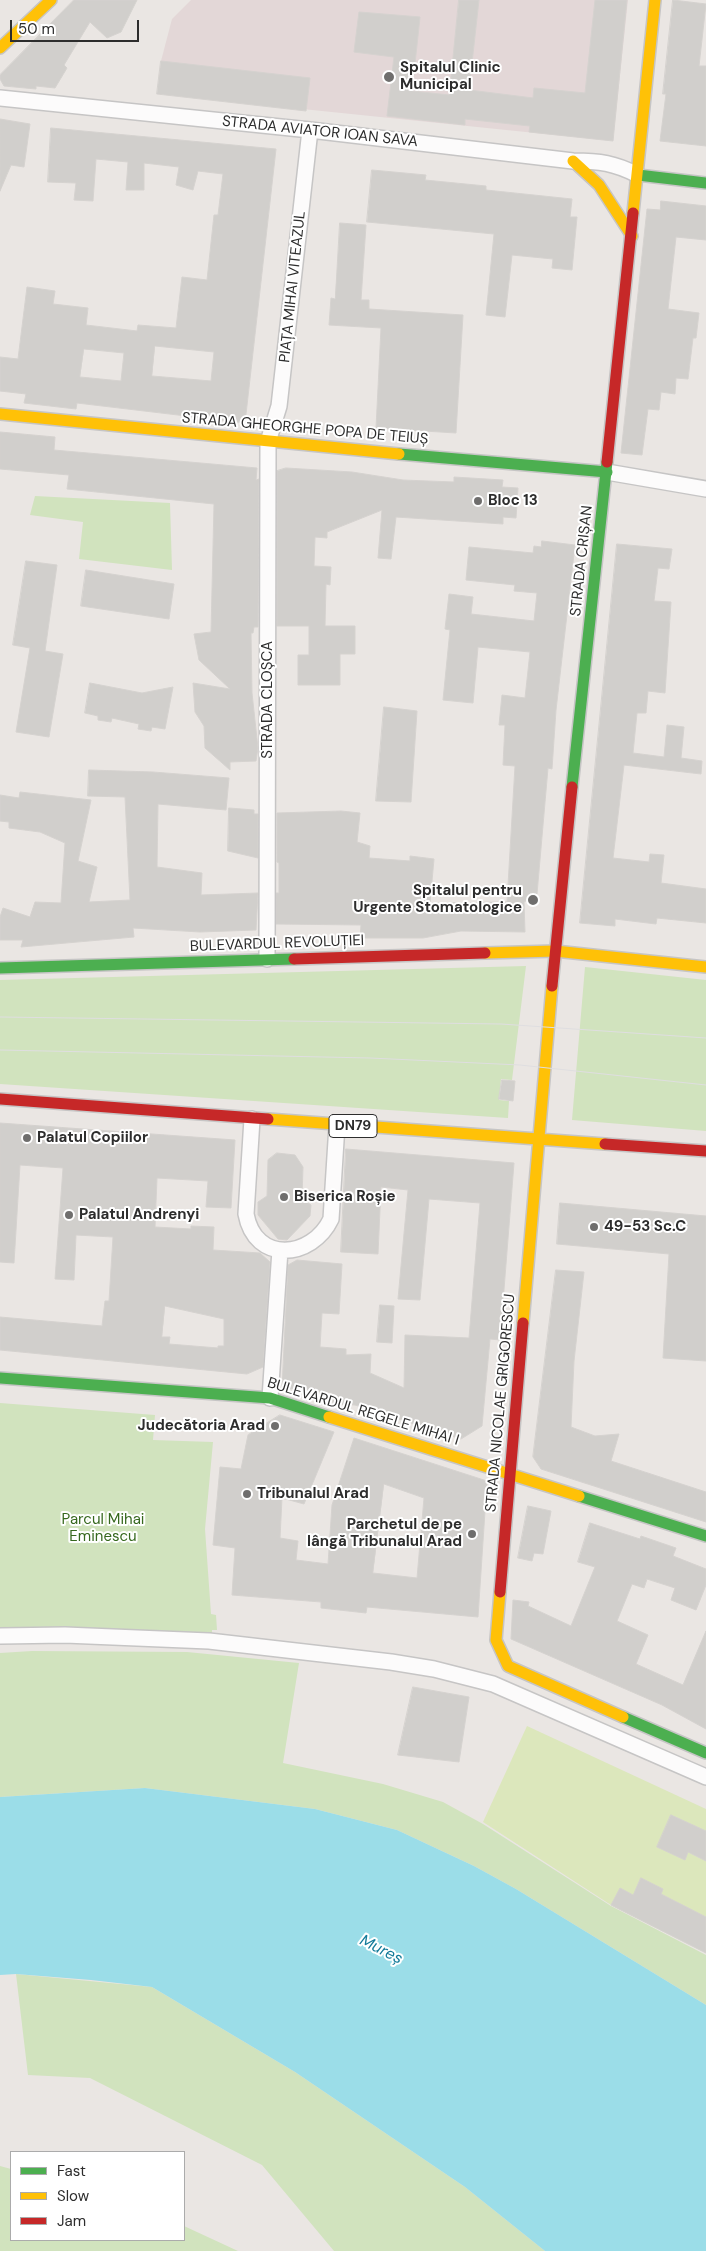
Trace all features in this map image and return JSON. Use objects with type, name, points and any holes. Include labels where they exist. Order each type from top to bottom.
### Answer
[{"type":"main road","points":[[0,48],[52,0]]},
{"type":"main road","name":"STRADA CRIȘAN","points":[[556,951],[632,236],[655,0]]},
{"type":"main road","points":[[573,161],[599,185],[632,236]]},
{"type":"main road","points":[[638,175],[706,183]]},
{"type":"main road","name":"STRADA GHEORGHE POPA DE TEIUȘ","points":[[0,414],[268,442],[606,472]]},
{"type":"main road","points":[[540,1140],[556,951]]},
{"type":"main road","name":"BULEVARDUL REVOLUȚIEI","points":[[0,968],[556,951],[706,967]]},
{"type":"main road","name":"DN79","points":[[0,1099],[706,1151]]},
{"type":"main road","name":"STRADA NICOLAE GRIGORESCU","points":[[540,1140],[496,1640],[508,1666],[706,1753]]},
{"type":"main road","name":"BULEVARDUL REGELE MIHAI I","points":[[0,1378],[270,1398],[510,1472],[706,1536]]},
{"type":"street","name":"STRADA AVIATOR IOAN SAVA","points":[[0,98],[310,130],[573,161],[610,162],[638,175]]},
{"type":"street","name":"PIAȚA MIHAI VITEAZUL","points":[[268,442],[279,406],[310,130]]},
{"type":"street","name":"STRADA CLOȘCA","points":[[267,959],[268,442]]},
{"type":"street","points":[[606,472],[706,489]]},
{"type":"street","points":[[252,1119],[246,1214],[248,1223],[255,1235],[265,1245],[280,1250],[295,1249],[310,1243],[326,1230],[331,1219],[337,1125]]},
{"type":"street","points":[[270,1398],[280,1250]]},
{"type":"street","points":[[0,1636],[65,1635],[209,1641],[391,1662],[434,1669],[493,1684],[706,1777]]},
{"type":"shaded area","name":"Spitalul Clinic Municipal","points":[[191,0],[628,0],[613,141],[157,94],[161,61],[172,19]]},
{"type":"green space","points":[[35,496],[170,503],[172,570],[79,559],[83,522],[30,515]]},
{"type":"green space","points":[[526,966],[512,1080],[501,1079],[499,1100],[509,1101],[508,1118],[0,1084],[0,980]]},
{"type":"green space","points":[[585,967],[706,980],[706,1131],[572,1120]]},
{"type":"green space","name":"Parcul Mihai Eminescu","points":[[0,1403],[155,1415],[153,1440],[213,1442],[205,1529],[211,1614],[216,1615],[217,1630],[212,1630],[212,1633],[29,1628],[0,1631]]},
{"type":"green space","points":[[32,1651],[187,1652],[299,1663],[283,1763],[383,1784],[443,1802],[483,1824],[611,1906],[706,1955],[706,2005],[516,1889],[474,1866],[397,1830],[315,1809],[145,1788],[0,1797],[0,1653]]},
{"type":"green space","points":[[527,1726],[706,1809],[706,1953],[611,1905],[483,1822]]},
{"type":"green space","points":[[16,1974],[152,1987],[295,2072],[465,2187],[545,2251],[334,2251],[262,2165],[90,2078],[28,2075]]},
{"type":"green space","points":[[0,2166],[10,2169],[10,2241],[185,2241],[185,2226],[238,2251],[0,2251]]},
{"type":"water","name":"Mureș","points":[[145,1788],[315,1809],[397,1830],[474,1866],[516,1889],[706,2005],[706,2251],[545,2251],[465,2187],[295,2072],[152,1987],[16,1974],[0,1975],[0,1797]]},
{"type":"building","points":[[74,0],[137,0],[121,32],[107,38],[90,22],[64,65],[67,68],[55,88],[36,86],[36,89],[4,86],[0,75]]},
{"type":"building","points":[[459,0],[479,0],[469,90],[533,98],[534,88],[585,93],[595,0],[627,0],[613,141],[529,132],[530,126],[465,119],[465,125],[387,116],[394,57],[354,52],[359,12],[420,17],[412,91],[449,95]]},
{"type":"building","points":[[673,0],[706,4],[699,66],[706,66],[706,146],[660,141],[666,94],[663,94]]},
{"type":"building","points":[[161,61],[310,78],[306,111],[157,94]]},
{"type":"building","points":[[0,119],[30,124],[24,167],[11,165],[0,191]]},
{"type":"building","points":[[51,128],[276,149],[245,423],[77,403],[76,409],[24,403],[26,394],[0,391],[0,357],[18,359],[27,287],[55,291],[53,304],[88,308],[86,325],[137,331],[138,325],[176,328],[182,277],[207,280],[214,215],[218,215],[223,174],[198,171],[193,190],[176,185],[179,167],[144,163],[144,190],[126,190],[128,162],[96,159],[93,201],[74,200],[76,183],[48,182]],"holes":[[[155,346],[214,352],[211,381],[152,376]],[[84,349],[124,353],[121,381],[80,377]]]},
{"type":"building","points":[[372,170],[426,175],[425,180],[486,186],[486,190],[572,199],[570,217],[577,217],[572,270],[552,268],[553,259],[512,255],[505,317],[486,315],[494,234],[367,222]]},
{"type":"building","points":[[661,201],[706,206],[706,240],[676,237],[668,309],[699,313],[696,338],[693,338],[688,379],[676,378],[675,394],[661,392],[659,410],[648,409],[642,455],[621,453],[647,209],[660,210]]},
{"type":"building","points":[[340,223],[366,225],[361,300],[369,300],[369,309],[463,315],[456,433],[376,428],[381,328],[329,325],[331,298],[335,299]]},
{"type":"building","points":[[0,432],[55,437],[54,450],[257,468],[256,480],[259,479],[258,627],[254,627],[253,633],[251,633],[252,693],[258,748],[256,761],[230,762],[230,770],[205,748],[204,726],[195,712],[193,683],[230,689],[199,660],[194,634],[211,632],[214,504],[67,489],[69,475],[0,469]]},
{"type":"building","points":[[286,468],[352,472],[403,480],[454,482],[454,477],[503,480],[502,487],[518,488],[516,518],[503,517],[503,524],[396,517],[391,559],[378,558],[382,510],[327,532],[327,538],[315,537],[314,566],[331,567],[330,585],[326,584],[325,626],[355,626],[355,654],[340,654],[340,685],[298,685],[298,655],[309,655],[309,626],[277,626],[277,471]]},
{"type":"building","points":[[542,541],[575,545],[556,710],[552,769],[548,768],[537,894],[524,902],[525,932],[461,931],[423,938],[360,938],[361,925],[276,924],[276,893],[279,893],[277,813],[341,811],[360,813],[357,842],[370,846],[369,858],[410,861],[410,856],[434,859],[430,903],[507,902],[515,766],[503,765],[505,725],[499,725],[502,695],[525,698],[530,652],[478,647],[473,703],[443,700],[450,630],[445,629],[449,594],[473,597],[471,614],[534,621],[537,593],[514,591],[515,585],[466,580],[469,547],[533,553],[534,546],[541,547]]},
{"type":"building","points":[[617,544],[672,549],[669,569],[658,568],[654,601],[671,602],[665,693],[648,691],[646,713],[637,713],[633,753],[664,757],[667,725],[684,727],[681,758],[702,761],[701,774],[624,765],[613,858],[649,862],[650,854],[664,855],[661,883],[706,889],[706,923],[657,918],[656,924],[615,919],[615,926],[580,923]]},
{"type":"building","points":[[26,561],[57,565],[45,651],[63,654],[49,737],[16,732],[30,648],[13,645]]},
{"type":"building","points":[[86,570],[174,584],[169,619],[81,606]]},
{"type":"building","points":[[90,683],[142,693],[173,687],[165,729],[152,727],[151,731],[138,729],[139,724],[112,718],[111,722],[98,720],[98,716],[85,713]]},
{"type":"building","points":[[384,707],[417,711],[411,802],[376,801]]},
{"type":"building","points":[[89,770],[153,772],[229,778],[226,810],[158,804],[157,867],[202,873],[201,895],[258,893],[256,930],[200,932],[133,928],[134,937],[21,947],[23,940],[0,940],[0,917],[3,908],[30,917],[35,902],[61,903],[65,843],[40,832],[9,828],[9,822],[0,821],[0,795],[19,798],[20,792],[91,800],[78,861],[97,867],[89,902],[130,900],[125,797],[88,796]]},
{"type":"building","points":[[229,808],[254,810],[254,814],[258,814],[258,858],[228,851]]},
{"type":"building","points":[[502,1080],[515,1081],[513,1101],[499,1099]]},
{"type":"building","points":[[0,1123],[235,1140],[231,1208],[206,1207],[208,1181],[157,1178],[155,1227],[191,1229],[191,1226],[214,1227],[213,1250],[260,1253],[270,1262],[263,1367],[247,1374],[0,1350],[0,1317],[102,1326],[105,1301],[109,1301],[113,1237],[76,1235],[74,1280],[55,1279],[63,1168],[20,1165],[14,1263],[0,1262]],"holes":[[[165,1306],[224,1319],[224,1346],[218,1346],[218,1348],[169,1344],[170,1337],[162,1337]]]},
{"type":"building","points":[[346,1149],[514,1163],[500,1340],[490,1339],[482,1426],[461,1439],[355,1405],[333,1404],[332,1393],[282,1388],[288,1265],[297,1260],[342,1264],[339,1314],[322,1313],[320,1347],[346,1349],[346,1355],[371,1354],[370,1373],[404,1388],[405,1335],[469,1338],[480,1203],[429,1199],[420,1300],[398,1299],[408,1190],[381,1187],[378,1254],[341,1252]]},
{"type":"building","name":"Biserica Roșie","points":[[277,1153],[295,1155],[303,1167],[302,1198],[311,1205],[310,1216],[287,1240],[278,1239],[258,1215],[258,1202],[267,1196],[268,1160]]},
{"type":"building","points":[[560,1203],[706,1216],[706,1361],[663,1358],[669,1254],[557,1244]]},
{"type":"building","points":[[556,1270],[584,1272],[574,1361],[571,1427],[595,1436],[619,1434],[611,1461],[706,1492],[706,1522],[541,1469],[533,1457]]},
{"type":"building","points":[[380,1305],[394,1306],[392,1343],[377,1342]]},
{"type":"building","points":[[280,1415],[334,1432],[304,1504],[282,1498],[280,1538],[298,1541],[296,1560],[328,1564],[332,1505],[354,1438],[487,1481],[478,1617],[367,1607],[366,1613],[321,1608],[321,1602],[232,1595],[235,1548],[213,1545],[220,1467],[241,1469],[248,1435]],"holes":[[[384,1484],[424,1498],[417,1578],[373,1573]]]},
{"type":"building","points":[[528,1506],[551,1511],[543,1554],[534,1553],[532,1561],[518,1558]]},
{"type":"building","points":[[590,1523],[640,1539],[641,1536],[676,1548],[673,1556],[706,1569],[706,1585],[696,1610],[671,1600],[675,1588],[647,1579],[644,1588],[632,1584],[617,1621],[648,1635],[636,1664],[683,1685],[706,1631],[706,1729],[662,1705],[511,1639],[513,1600],[529,1602],[528,1606],[571,1626],[595,1567],[578,1562]]},
{"type":"building","points":[[413,1687],[469,1697],[459,1762],[398,1755]]},
{"type":"building","points":[[671,1815],[706,1831],[706,1861],[688,1852],[685,1860],[657,1847]]},
{"type":"building","points":[[641,1878],[663,1889],[661,1894],[706,1917],[706,1953],[611,1905],[620,1888],[633,1895]]},
{"type":"tram line","points":[[0,1017],[501,1024],[706,1038]]},
{"type":"tram line","points":[[0,1050],[370,1058],[520,1065],[706,1085]]},
{"type":"traffic: fast","points":[[638,175],[706,183]]},
{"type":"traffic: fast","points":[[399,454],[607,472]]},
{"type":"traffic: fast","points":[[572,787],[607,462]]},
{"type":"traffic: fast","points":[[0,968],[294,959]]},
{"type":"traffic: fast","points":[[0,1378],[270,1398],[329,1417]]},
{"type":"traffic: fast","points":[[579,1496],[706,1536]]},
{"type":"traffic: fast","points":[[623,1717],[706,1753]]},
{"type":"traffic: slow","points":[[0,48],[51,0]]},
{"type":"traffic: slow","points":[[633,213],[655,0]]},
{"type":"traffic: slow","points":[[573,161],[599,185],[632,236]]},
{"type":"traffic: slow","points":[[0,414],[399,454]]},
{"type":"traffic: slow","points":[[485,953],[555,951],[706,967]]},
{"type":"traffic: slow","points":[[523,1323],[552,986]]},
{"type":"traffic: slow","points":[[268,1119],[605,1144]]},
{"type":"traffic: slow","points":[[329,1417],[579,1496]]},
{"type":"traffic: slow","points":[[500,1592],[496,1640],[508,1666],[623,1717]]},
{"type":"traffic: jam","points":[[607,462],[633,213]]},
{"type":"traffic: jam","points":[[552,986],[572,787]]},
{"type":"traffic: jam","points":[[294,959],[485,953]]},
{"type":"traffic: jam","points":[[0,1099],[268,1119]]},
{"type":"traffic: jam","points":[[605,1144],[706,1151]]},
{"type":"traffic: jam","points":[[500,1592],[523,1323]]},
{"type":"place","name":"Spitalul Clinic Municipal","points":[[389,77]]},
{"type":"place","name":"Bloc 13","points":[[478,501]]},
{"type":"place","name":"Spitalul pentru Urgente Stomatologice","points":[[533,900]]},
{"type":"place","name":"Palatul Copiilor","points":[[27,1138]]},
{"type":"place","name":"Biserica Roșie","points":[[284,1197]]},
{"type":"place","name":"Palatul Andrenyi","points":[[69,1215]]},
{"type":"place","name":"49-53 Sc.C","points":[[594,1227]]},
{"type":"place","name":"Judecătoria Arad","points":[[275,1426]]},
{"type":"place","name":"Tribunalul Arad","points":[[247,1494]]},
{"type":"place","name":"Parchetul de pe lângă Tribunalul Arad","points":[[472,1534]]}]
